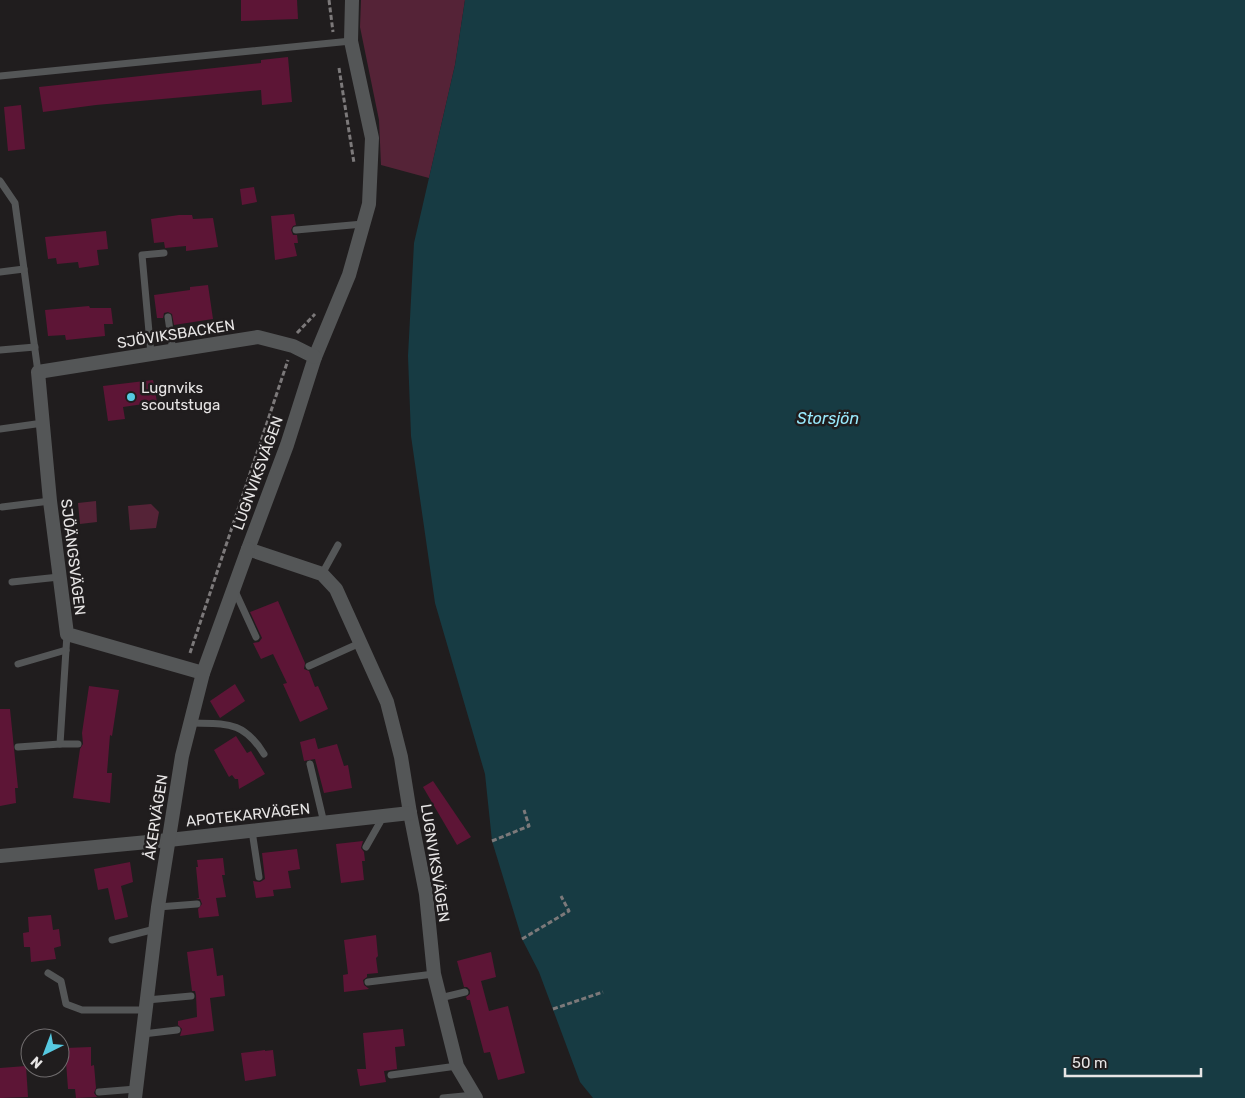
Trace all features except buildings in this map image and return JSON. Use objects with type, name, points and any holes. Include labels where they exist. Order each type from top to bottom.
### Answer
[{"type":"street","name":"LUGNVIKSVÄGEN","points":[[352,0],[351,41],[372,138],[369,204],[348,275],[315,357],[287,445],[248,549],[322,574],[336,589],[387,702],[401,757],[426,894],[434,974],[457,1066],[475,1097]]},
{"type":"street","name":"SJÖVIKSBACKEN","points":[[38,372],[258,337],[293,346],[315,357]]},
{"type":"street","name":"SJÖÄNGSVÄGEN","points":[[38,372],[50,501],[67,634],[204,673]]},
{"type":"street","name":"ÅKERVÄGEN","points":[[135,1094],[158,907],[182,756],[204,673],[248,549]]},
{"type":"street","name":"APOTEKARVÄGEN","points":[[0,856],[169,840],[410,813]]},
{"type":"lane","points":[[0,76],[351,41]]},
{"type":"lane","points":[[0,181],[15,203],[38,372]]},
{"type":"lane","points":[[296,230],[363,224]]},
{"type":"lane","points":[[151,354],[142,255],[164,253]]},
{"type":"lane","points":[[0,272],[24,269]]},
{"type":"lane","points":[[168,317],[173,351]]},
{"type":"lane","points":[[0,350],[34,347]]},
{"type":"lane","points":[[0,428],[42,423]]},
{"type":"lane","points":[[2,507],[50,501]]},
{"type":"lane","points":[[322,574],[338,545]]},
{"type":"lane","points":[[12,582],[59,577]]},
{"type":"lane","points":[[234,589],[256,636]]},
{"type":"lane","points":[[60,744],[67,634]]},
{"type":"lane","points":[[308,666],[360,643]]},
{"type":"lane","points":[[18,664],[66,650]]},
{"type":"lane","points":[[190,724],[230,725],[243,730],[256,742],[264,754]]},
{"type":"lane","points":[[18,747],[78,744]]},
{"type":"lane","points":[[310,764],[324,823]]},
{"type":"lane","points":[[366,847],[383,816]]},
{"type":"lane","points":[[252,831],[258,877]]},
{"type":"lane","points":[[158,907],[197,904]]},
{"type":"lane","points":[[112,940],[155,929]]},
{"type":"lane","points":[[48,973],[61,981],[66,1004],[82,1010],[146,1005],[191,996]]},
{"type":"lane","points":[[368,982],[434,974]]},
{"type":"lane","points":[[440,998],[465,992]]},
{"type":"lane","points":[[142,1034],[177,1030]]},
{"type":"lane","points":[[391,1076],[457,1066]]},
{"type":"lane","points":[[99,1092],[135,1094]]},
{"type":"lane","points":[[443,1098],[475,1097]]},
{"type":"path","points":[[329,0],[355,167]]},
{"type":"path","points":[[185,668],[298,331],[318,312]]},
{"type":"path","points":[[492,841],[528,826],[524,810]]},
{"type":"path","points":[[522,939],[570,911],[561,896]]},
{"type":"path","points":[[553,1009],[602,992]]},
{"type":"shaded area","points":[[361,0],[465,0],[455,65],[429,178],[381,165],[379,120],[360,27]]},
{"type":"shaded area","points":[[96,501],[97,522],[80,524],[78,503]]},
{"type":"shaded area","points":[[151,504],[159,512],[156,528],[130,530],[128,506]]},
{"type":"water","name":"Storsjön","points":[[465,0],[1245,0],[1245,1098],[593,1098],[580,1082],[539,972],[522,939],[492,841],[485,774],[435,603],[411,436],[408,356],[414,243],[455,65]]},
{"type":"place","name":"Lugnviks scoutstuga","points":[[131,397]]}]
